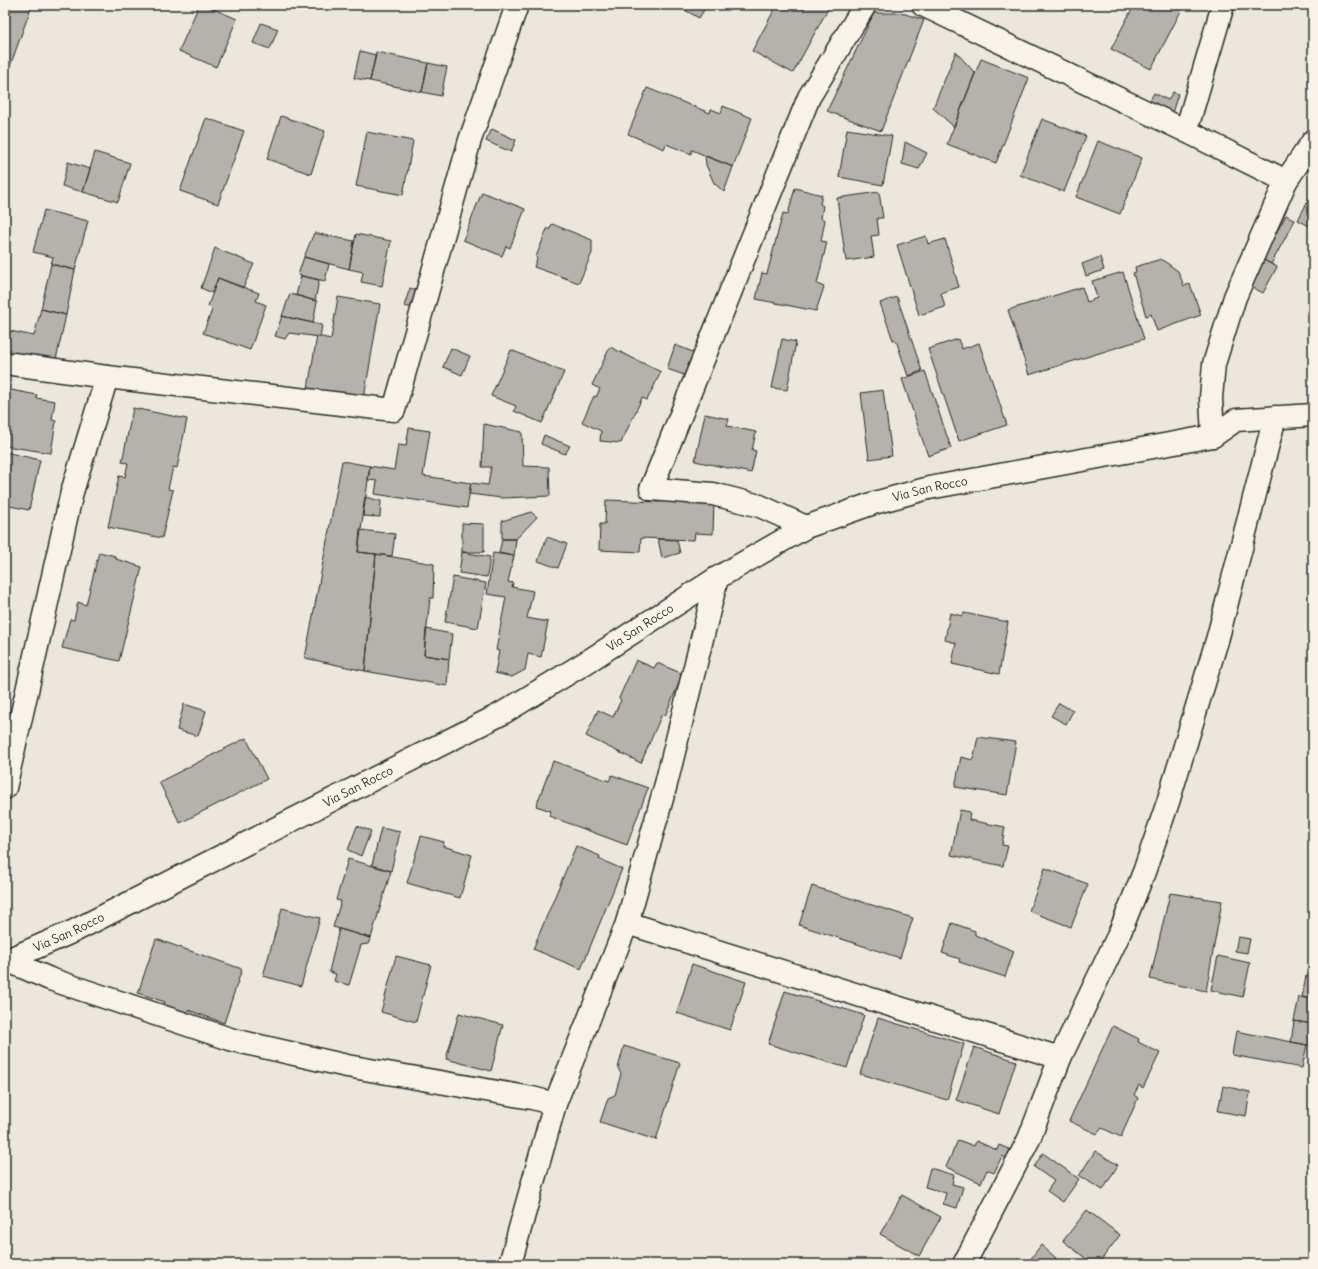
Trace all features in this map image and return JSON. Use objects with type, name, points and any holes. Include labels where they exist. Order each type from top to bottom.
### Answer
[{"type":"street","points":[[5,363],[107,377],[394,410],[470,140],[517,5]]},
{"type":"street","points":[[806,527],[760,506],[720,496],[651,489],[809,97],[865,5]]},
{"type":"street","points":[[923,5],[1186,131],[1286,181]]},
{"type":"street","points":[[1186,131],[1223,5]]},
{"type":"street","points":[[1213,436],[1211,398],[1214,364],[1235,297],[1286,181],[1313,140]]},
{"type":"street","points":[[5,788],[72,492],[107,377]]},
{"type":"street","name":"Via San Rocco","points":[[6,960],[74,931],[501,714],[590,660],[717,578],[806,527],[874,503],[936,487],[1213,436],[1236,420],[1313,415]]},
{"type":"street","points":[[964,1264],[1029,1139],[1060,1058],[1120,932],[1147,865],[1168,802],[1218,637],[1276,417]]},
{"type":"street","points":[[510,1264],[555,1104],[628,923],[666,784],[717,578]]},
{"type":"street","points":[[628,923],[1060,1058]]},
{"type":"street","points":[[6,960],[50,979],[233,1040],[347,1066],[532,1098],[555,1104]]},
{"type":"building","points":[[5,5],[32,5],[5,80]]},
{"type":"building","points":[[199,5],[204,5],[237,19],[216,67],[179,51]]},
{"type":"building","points":[[676,5],[707,5],[699,18]]},
{"type":"building","points":[[777,5],[830,5],[793,73],[752,51]]},
{"type":"building","points":[[1134,5],[1184,5],[1151,69],[1111,49]]},
{"type":"building","points":[[874,13],[902,13],[924,20],[881,131],[827,111]]},
{"type":"building","points":[[261,23],[278,29],[270,49],[253,43]]},
{"type":"building","points":[[360,51],[376,55],[370,81],[354,78]]},
{"type":"building","points":[[376,52],[428,63],[422,92],[370,81]]},
{"type":"building","points":[[956,52],[975,73],[954,127],[933,108]]},
{"type":"building","points":[[981,59],[1029,78],[996,163],[947,144]]},
{"type":"building","points":[[428,63],[447,67],[441,96],[422,92]]},
{"type":"building","points":[[647,88],[710,113],[711,109],[721,113],[723,106],[752,118],[733,167],[692,150],[691,154],[666,144],[664,149],[628,134]]},
{"type":"building","points":[[1173,92],[1178,94],[1172,113],[1149,102],[1154,93],[1168,100]]},
{"type":"building","points":[[281,116],[325,131],[311,174],[267,159]]},
{"type":"building","points":[[206,118],[244,131],[218,204],[180,191]]},
{"type":"building","points":[[1042,119],[1086,136],[1064,192],[1020,175]]},
{"type":"building","points":[[492,129],[516,140],[511,152],[486,141]]},
{"type":"building","points":[[847,129],[892,136],[883,185],[839,177]]},
{"type":"building","points":[[367,132],[413,141],[403,195],[356,186]]},
{"type":"building","points":[[1098,141],[1142,158],[1120,214],[1076,197]]},
{"type":"building","points":[[905,142],[927,153],[919,169],[902,164]]},
{"type":"building","points":[[95,152],[130,163],[118,202],[83,192]]},
{"type":"building","points":[[705,156],[733,167],[724,192],[714,183],[706,165]]},
{"type":"building","points":[[68,162],[90,169],[83,192],[62,186]]},
{"type":"building","points":[[795,188],[822,195],[820,204],[823,206],[821,218],[825,220],[821,241],[827,242],[817,284],[824,287],[816,311],[756,299],[762,273],[767,274],[783,213],[788,214]]},
{"type":"building","points":[[1313,191],[1313,228],[1298,220]]},
{"type":"building","points":[[482,192],[525,209],[510,248],[506,246],[502,256],[463,240]]},
{"type":"building","points":[[879,192],[883,218],[877,218],[879,235],[871,236],[874,257],[846,261],[837,198]]},
{"type":"building","points":[[44,210],[88,221],[75,270],[51,264],[53,257],[33,252]]},
{"type":"building","points":[[1286,215],[1295,220],[1271,264],[1262,259]]},
{"type":"building","points":[[552,224],[592,240],[592,253],[579,283],[534,267],[537,259],[536,257],[547,229],[550,229]]},
{"type":"building","points":[[314,233],[354,241],[349,269],[304,257]]},
{"type":"building","points":[[356,234],[391,241],[382,286],[361,282],[363,272],[349,269]]},
{"type":"building","points":[[926,236],[928,244],[945,239],[959,287],[941,293],[945,307],[919,315],[897,245]]},
{"type":"building","points":[[215,248],[254,264],[243,288],[218,278],[212,293],[201,288]]},
{"type":"building","points":[[304,257],[329,264],[325,281],[298,275]]},
{"type":"building","points":[[1100,257],[1104,270],[1086,276],[1082,264]]},
{"type":"building","points":[[1161,259],[1178,271],[1184,286],[1190,284],[1201,315],[1157,331],[1151,314],[1146,316],[1133,273],[1136,272],[1135,267]]},
{"type":"building","points":[[1262,259],[1277,267],[1263,293],[1248,285]]},
{"type":"building","points":[[51,264],[75,270],[66,315],[41,309]]},
{"type":"building","points":[[1123,272],[1144,339],[1029,375],[1008,310],[1082,287],[1087,302],[1097,298],[1092,281]]},
{"type":"building","points":[[301,276],[319,280],[315,301],[296,295]]},
{"type":"building","points":[[218,278],[259,293],[256,301],[266,305],[250,350],[203,333],[212,310],[208,306]]},
{"type":"building","points":[[410,288],[419,291],[413,308],[404,306]]},
{"type":"building","points":[[290,294],[317,301],[313,323],[282,316]]},
{"type":"building","points":[[338,297],[380,304],[363,404],[307,394],[317,336],[331,339]]},
{"type":"building","points":[[897,297],[922,371],[908,376],[896,340],[893,340],[880,303]]},
{"type":"building","points":[[41,309],[66,315],[55,364],[5,354],[10,331],[34,336]]},
{"type":"building","points":[[282,316],[322,325],[320,337],[289,333],[285,339],[275,336]]},
{"type":"building","points":[[782,339],[796,342],[787,390],[772,388]]},
{"type":"building","points":[[958,339],[962,349],[979,343],[1007,425],[959,441],[928,349]]},
{"type":"building","points":[[675,345],[698,354],[690,377],[667,369]]},
{"type":"building","points":[[610,347],[661,372],[647,400],[642,398],[621,443],[600,441],[601,431],[582,422],[594,396],[596,397],[600,389],[592,385]]},
{"type":"building","points":[[451,348],[470,356],[462,375],[443,367]]},
{"type":"building","points":[[511,350],[564,372],[542,423],[514,411],[516,406],[491,396]]},
{"type":"building","points":[[925,371],[951,448],[928,456],[902,379]]},
{"type":"building","points":[[6,389],[37,395],[36,398],[55,401],[52,420],[56,421],[51,453],[5,446]]},
{"type":"building","points":[[883,390],[892,456],[869,459],[861,393]]},
{"type":"building","points":[[133,408],[187,419],[177,468],[173,467],[168,489],[173,490],[162,538],[108,527],[119,476],[125,477],[128,463],[122,462]]},
{"type":"building","points":[[705,414],[729,419],[727,426],[756,432],[752,450],[756,451],[751,473],[695,461]]},
{"type":"building","points":[[484,424],[522,432],[523,466],[549,467],[550,496],[502,498],[469,494],[471,483],[488,485],[491,467],[482,467]]},
{"type":"building","points":[[409,428],[430,431],[423,476],[471,483],[467,508],[375,494],[377,481],[368,480],[370,466],[394,470],[398,445],[406,446]]},
{"type":"building","points":[[544,435],[570,446],[565,454],[541,444]]},
{"type":"building","points":[[5,452],[40,460],[29,510],[5,505]]},
{"type":"building","points":[[342,461],[370,466],[358,552],[376,554],[365,671],[305,658]]},
{"type":"building","points":[[365,497],[381,501],[380,517],[362,516]]},
{"type":"building","points":[[660,499],[714,501],[713,534],[695,533],[694,540],[641,538],[640,552],[599,550],[600,524],[605,524],[606,500],[660,502]]},
{"type":"building","points":[[531,512],[537,517],[516,539],[502,539],[502,521]]},
{"type":"building","points":[[462,523],[484,524],[484,552],[462,552]]},
{"type":"building","points":[[360,530],[395,534],[392,556],[358,552]]},
{"type":"building","points":[[547,537],[567,544],[558,568],[538,561]]},
{"type":"building","points":[[502,539],[516,539],[514,556],[499,553]]},
{"type":"building","points":[[658,539],[677,540],[680,553],[662,558]]},
{"type":"building","points":[[99,552],[115,556],[116,559],[142,567],[119,661],[62,648],[70,619],[74,620],[78,602],[86,605]]},
{"type":"building","points":[[462,552],[490,557],[487,577],[459,573]]},
{"type":"building","points":[[493,553],[514,556],[508,582],[513,583],[512,587],[533,591],[527,618],[548,622],[541,657],[528,654],[525,670],[512,677],[495,673],[499,651],[496,650],[506,597],[487,594]]},
{"type":"building","points":[[376,554],[434,564],[433,598],[430,598],[424,655],[449,659],[447,686],[365,671]]},
{"type":"building","points":[[453,577],[486,583],[478,628],[445,622]]},
{"type":"building","points":[[950,613],[962,616],[964,613],[1008,622],[999,674],[952,664],[956,643],[945,640]]},
{"type":"building","points":[[426,629],[452,634],[449,659],[424,655]]},
{"type":"building","points":[[636,660],[654,668],[657,663],[683,674],[665,716],[662,714],[641,763],[586,736],[598,710],[613,717],[621,700],[619,698]]},
{"type":"building","points":[[1059,703],[1073,711],[1066,724],[1051,716]]},
{"type":"building","points":[[184,704],[206,711],[198,736],[177,730]]},
{"type":"building","points":[[978,737],[1016,742],[1007,795],[955,787],[961,757],[973,760]]},
{"type":"building","points":[[246,738],[267,779],[180,823],[159,782]]},
{"type":"building","points":[[553,761],[609,781],[612,775],[648,788],[627,845],[549,816],[551,811],[536,806]]},
{"type":"building","points":[[960,810],[970,812],[969,820],[1005,827],[1002,845],[1008,846],[1003,866],[951,855]]},
{"type":"building","points":[[357,826],[371,831],[361,856],[348,850]]},
{"type":"building","points":[[381,828],[400,832],[391,871],[372,865]]},
{"type":"building","points":[[421,836],[444,842],[443,846],[472,855],[460,898],[407,883]]},
{"type":"building","points":[[576,846],[600,856],[599,859],[622,869],[581,969],[533,949]]},
{"type":"building","points":[[348,859],[391,871],[371,938],[333,927],[341,901],[336,900]]},
{"type":"building","points":[[1045,868],[1088,884],[1071,927],[1029,911]]},
{"type":"building","points":[[812,886],[913,918],[900,958],[799,925]]},
{"type":"building","points":[[1170,893],[1222,901],[1206,991],[1150,979]]},
{"type":"building","points":[[282,908],[320,918],[301,986],[263,976]]},
{"type":"building","points":[[952,923],[975,931],[975,935],[1014,951],[1005,977],[959,962],[960,959],[942,953]]},
{"type":"building","points":[[339,929],[371,938],[368,944],[361,945],[349,985],[334,981],[336,974],[329,972]]},
{"type":"building","points":[[1238,937],[1250,939],[1247,953],[1235,951]]},
{"type":"building","points":[[156,939],[242,969],[224,1023],[188,1010],[185,1019],[162,1011],[165,1002],[138,993]]},
{"type":"building","points":[[396,956],[431,965],[416,1022],[381,1012]]},
{"type":"building","points":[[1218,956],[1250,963],[1243,997],[1211,990]]},
{"type":"building","points":[[692,964],[746,982],[730,1030],[677,1013]]},
{"type":"building","points":[[1306,976],[1313,977],[1313,999],[1302,997]]},
{"type":"building","points":[[785,991],[864,1015],[847,1068],[768,1044]]},
{"type":"building","points":[[1299,997],[1313,999],[1313,1024],[1294,1021]]},
{"type":"building","points":[[459,1013],[503,1025],[491,1071],[446,1059]]},
{"type":"building","points":[[878,1018],[964,1044],[947,1100],[860,1074]]},
{"type":"building","points":[[1294,1021],[1313,1024],[1313,1046],[1291,1042]]},
{"type":"building","points":[[1113,1026],[1139,1039],[1138,1042],[1160,1053],[1143,1088],[1139,1085],[1134,1095],[1138,1098],[1121,1137],[1102,1128],[1097,1134],[1069,1121]]},
{"type":"building","points":[[1236,1031],[1307,1045],[1302,1068],[1232,1055]]},
{"type":"building","points":[[624,1046],[680,1063],[656,1140],[600,1122],[608,1098],[615,1095],[621,1074],[618,1068]]},
{"type":"building","points":[[974,1047],[1016,1061],[999,1114],[956,1100]]},
{"type":"building","points":[[1223,1086],[1250,1092],[1246,1116],[1218,1111]]},
{"type":"building","points":[[958,1140],[974,1146],[976,1141],[997,1150],[999,1145],[1011,1150],[1007,1159],[1002,1156],[994,1173],[987,1170],[981,1183],[946,1167]]},
{"type":"building","points":[[1095,1151],[1118,1165],[1103,1190],[1079,1176]]},
{"type":"building","points":[[1043,1153],[1079,1179],[1063,1202],[1047,1191],[1054,1181],[1034,1167]]},
{"type":"building","points":[[930,1168],[954,1175],[952,1184],[963,1187],[957,1208],[943,1204],[946,1193],[925,1187]]},
{"type":"building","points":[[902,1195],[941,1217],[919,1256],[880,1234]]},
{"type":"building","points":[[1087,1210],[1120,1235],[1098,1264],[1093,1264],[1063,1241]]},
{"type":"building","points":[[1041,1245],[1056,1258],[1052,1264],[1027,1264]]}]
